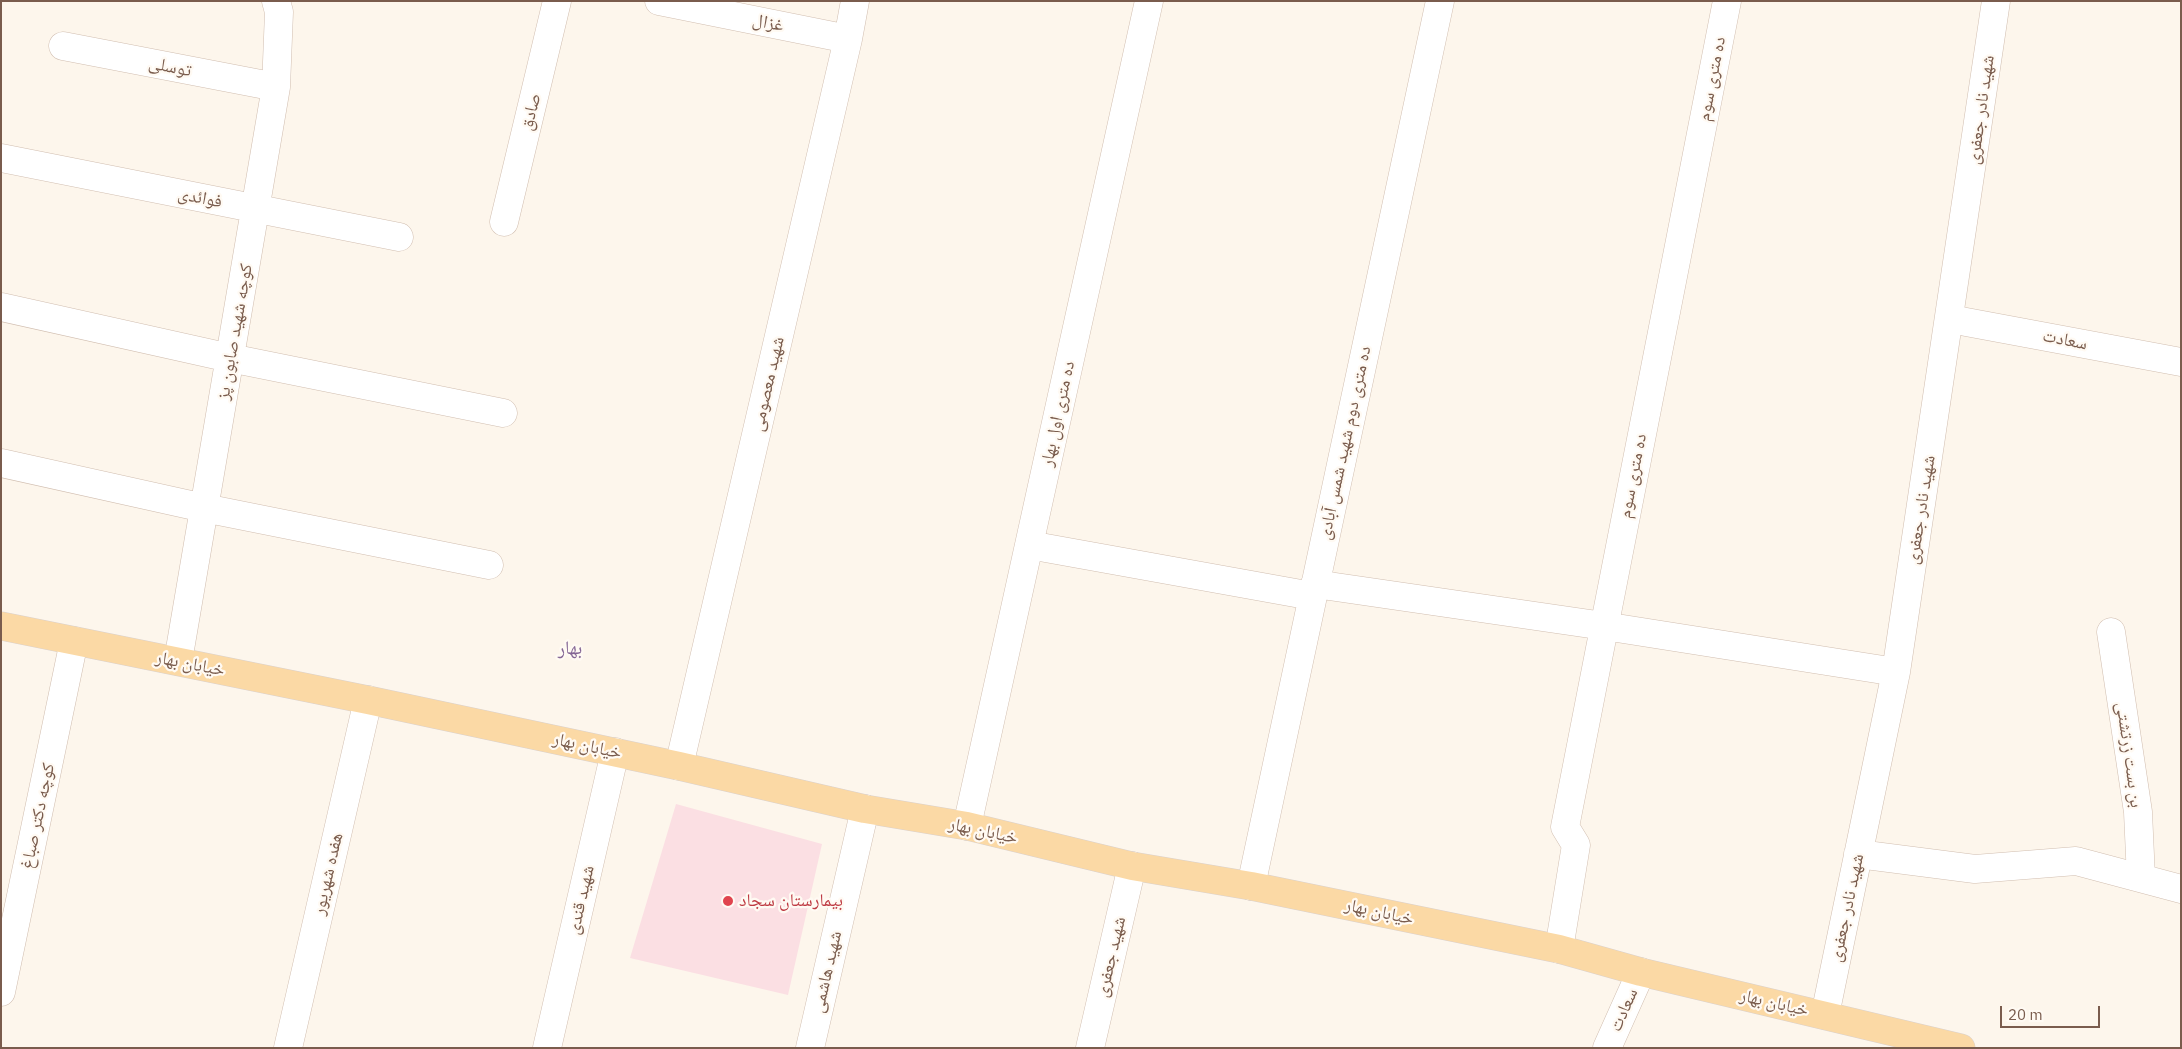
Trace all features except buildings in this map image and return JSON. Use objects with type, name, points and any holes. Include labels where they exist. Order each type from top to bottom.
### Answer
[{"type":"main road","name":"خیابان بهار","points":[[1,626],[615,752],[865,809],[967,826],[1132,866],[1251,886],[1559,949],[1641,972],[1961,1048]]},
{"type":"street","name":"کوچه شهید صابون پز","points":[[178,661],[276,87],[278,12],[276,1]]},
{"type":"street","name":"صادق","points":[[504,222],[557,1]]},
{"type":"street","name":"غزال","points":[[659,1],[848,39]]},
{"type":"street","name":"شهید معصومی","points":[[679,766],[848,39],[855,1]]},
{"type":"street","name":"ده متری اول بهار","points":[[967,826],[1149,1]]},
{"type":"street","name":"ده متری دوم شهید شمس آبادی","points":[[1251,886],[1440,1]]},
{"type":"street","name":"ده متری سوم","points":[[1559,949],[1576,845],[1565,827],[1727,1]]},
{"type":"street","name":"شهید نادر جعفری","points":[[1825,1015],[1896,672],[1996,1]]},
{"type":"street","name":"توسلی","points":[[63,46],[276,87]]},
{"type":"street","name":"فوائدی","points":[[1,158],[399,237]]},
{"type":"street","points":[[1,307],[230,358],[503,413]]},
{"type":"street","name":"سعادت","points":[[1950,319],[2181,362]]},
{"type":"street","points":[[1,463],[204,508],[489,565]]},
{"type":"street","points":[[1029,545],[1314,590],[1604,626],[1896,672]]},
{"type":"street","name":"بن بست زرتشتی","points":[[2111,632],[2138,812],[2141,878]]},
{"type":"street","name":"کوچه دکتر صباغ","points":[[1,992],[74,641]]},
{"type":"street","name":"هفده شهریور","points":[[288,1048],[368,700]]},
{"type":"street","name":"شهید قندی","points":[[547,1048],[615,752]]},
{"type":"street","name":"شهید هاشمی","points":[[810,1048],[865,809]]},
{"type":"street","points":[[1858,854],[1975,869],[2076,860],[2181,889]]},
{"type":"street","name":"شهید جعفری","points":[[1090,1048],[1132,866]]},
{"type":"street","name":"سعادت","points":[[1607,1048],[1641,972]]},
{"type":"shaded area","name":"بیمارستان سجاد","points":[[676,804],[822,844],[788,995],[630,958]]},
{"type":"place","name":"بیمارستان سجاد","points":[[728,901]]},
{"type":"district","name":"بهار","points":[[570,649]]}]
